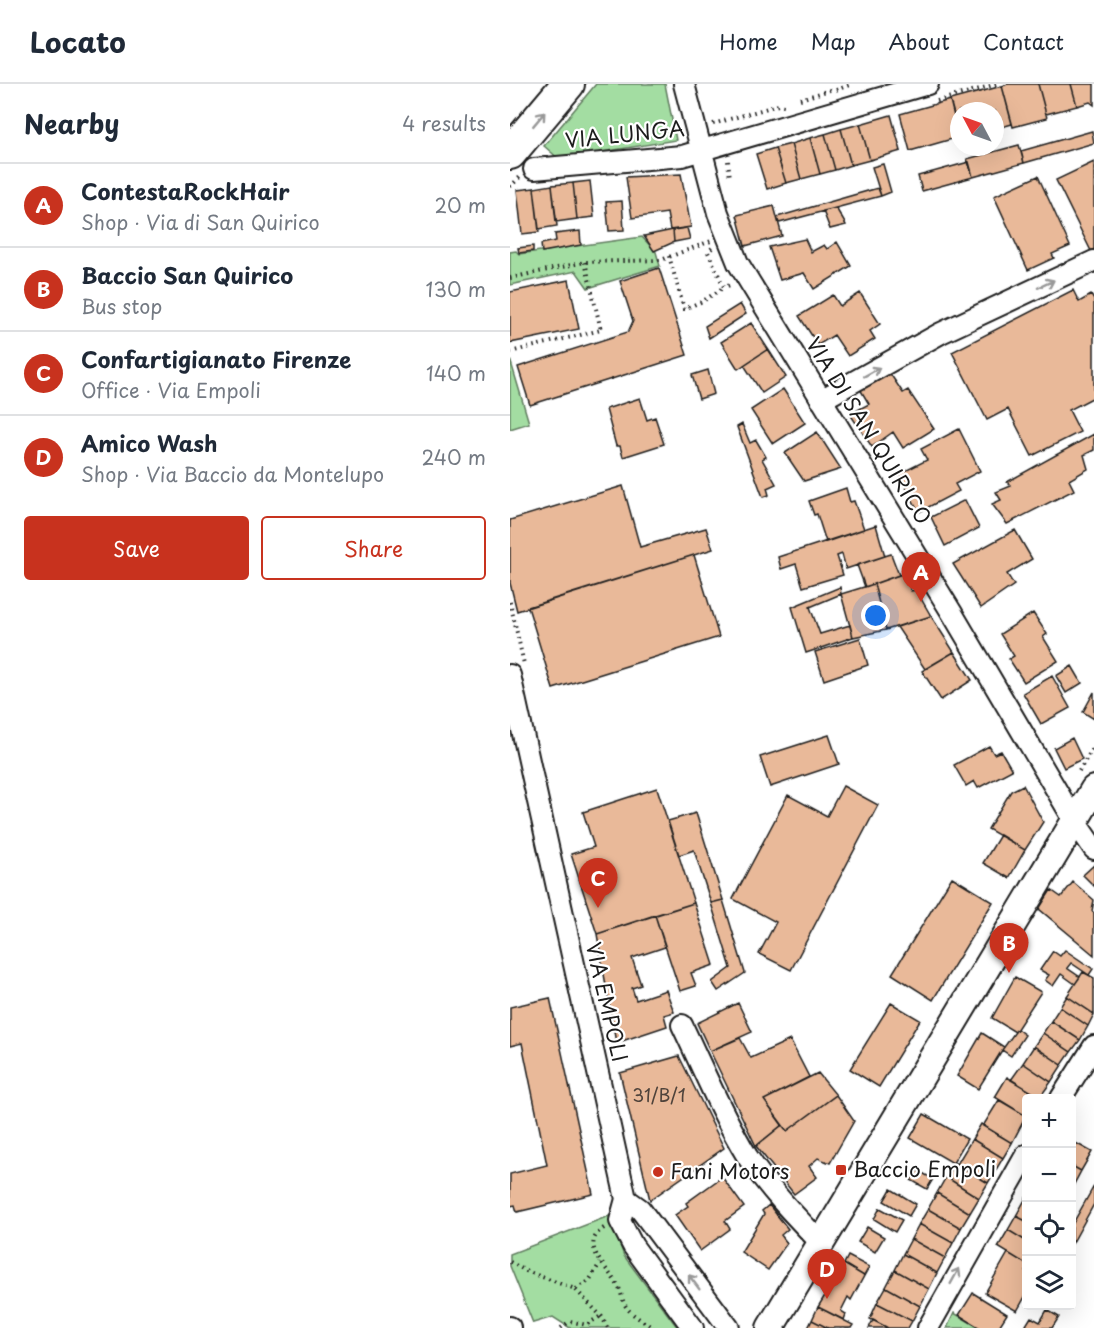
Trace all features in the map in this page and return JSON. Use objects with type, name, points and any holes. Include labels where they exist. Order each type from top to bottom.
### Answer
[{"type":"main road","points":[[510,120],[540,84]]},
{"type":"main road","points":[[521,172],[568,84]]},
{"type":"street","name":"VIA DI SAN QUIRICO","points":[[684,84],[700,151],[714,237],[738,263],[952,613],[1074,820],[1094,849]]},
{"type":"street","name":"VIA LUNGA","points":[[521,172],[682,156],[928,84]]},
{"type":"street","points":[[821,400],[941,333],[1094,261]]},
{"type":"street","name":"VIA EMPOLI","points":[[518,675],[626,1199],[620,1221]]},
{"type":"street","points":[[770,1328],[1074,820],[1086,781]]},
{"type":"street","points":[[682,1025],[730,1127],[748,1157],[787,1208],[821,1243]]},
{"type":"street","points":[[1064,1094],[1094,1047]]},
{"type":"street","points":[[928,1328],[1022,1162]]},
{"type":"street","points":[[626,1199],[640,1209],[729,1328]]},
{"type":"street","points":[[620,1221],[633,1246],[693,1328]]},
{"type":"path","points":[[833,96],[838,88],[852,84]]},
{"type":"path","points":[[708,118],[710,125],[778,105],[787,107]]},
{"type":"path","points":[[510,278],[585,262],[661,260],[714,237]]},
{"type":"path","points":[[669,256],[684,309],[703,301],[724,287]]},
{"type":"path","points":[[510,352],[601,330],[585,262]]},
{"type":"path","points":[[510,602],[518,675]]},
{"type":"path","points":[[1086,781],[1094,747]]},
{"type":"path","points":[[620,1221],[602,1228],[592,1243],[600,1263],[620,1289],[625,1306],[653,1328]]},
{"type":"path","points":[[510,1262],[526,1271],[575,1289],[601,1316],[608,1328]]},
{"type":"path","points":[[575,1289],[590,1281],[600,1263]]},
{"type":"path","points":[[561,1328],[570,1321],[586,1325],[601,1316]]},
{"type":"green space","points":[[596,84],[665,84],[676,140],[559,159],[544,146]]},
{"type":"green space","points":[[642,237],[656,252],[660,266],[588,288],[576,271],[510,285],[510,252],[516,251],[519,254]]},
{"type":"green space","points":[[510,359],[529,423],[510,429]]},
{"type":"green space","points":[[609,1216],[624,1256],[678,1328],[570,1328],[553,1317],[533,1323],[510,1266],[510,1254]]},
{"type":"green space","points":[[954,1313],[980,1328],[947,1328]]},
{"type":"building","points":[[1038,84],[1047,118],[1013,127],[1002,86]]},
{"type":"building","points":[[1038,84],[1071,84],[1077,106],[1046,114]]},
{"type":"building","points":[[1071,84],[1094,84],[1094,105],[1090,102],[1077,106]]},
{"type":"building","points":[[1002,86],[1012,124],[1004,126],[1004,102],[951,102],[950,100]]},
{"type":"building","points":[[950,100],[950,140],[910,151],[900,114]]},
{"type":"building","points":[[891,115],[901,151],[870,160],[860,124]]},
{"type":"building","points":[[860,124],[870,160],[851,165],[841,129]]},
{"type":"building","points":[[841,129],[851,165],[835,170],[825,134]]},
{"type":"building","points":[[1092,131],[1094,143],[1024,163],[1021,151]]},
{"type":"building","points":[[825,134],[835,170],[820,174],[810,138]]},
{"type":"building","points":[[810,138],[820,174],[801,179],[791,144]]},
{"type":"building","points":[[791,144],[801,179],[786,183],[775,148]]},
{"type":"building","points":[[1019,145],[1024,163],[973,177],[967,159],[978,156],[1004,156],[1004,149]]},
{"type":"building","points":[[775,148],[786,183],[767,189],[756,154]]},
{"type":"building","points":[[969,162],[973,177],[922,191],[918,176]]},
{"type":"building","points":[[1094,162],[1094,249],[1091,251],[1056,180]]},
{"type":"building","points":[[883,164],[891,192],[881,196],[872,167]]},
{"type":"building","points":[[681,174],[691,227],[670,230],[667,213],[632,218],[626,177]]},
{"type":"building","points":[[1038,176],[1070,246],[1052,254],[1054,258],[1028,270],[994,196]]},
{"type":"building","points":[[590,181],[594,217],[577,219],[573,183]]},
{"type":"building","points":[[573,183],[577,219],[556,222],[552,185]]},
{"type":"building","points":[[552,185],[557,226],[539,229],[534,188]]},
{"type":"building","points":[[534,188],[539,232],[522,234],[517,190]]},
{"type":"building","points":[[878,188],[881,196],[779,223],[777,217]]},
{"type":"building","points":[[622,201],[624,230],[609,231],[606,202]]},
{"type":"building","points":[[774,206],[782,236],[745,246],[737,215]]},
{"type":"building","points":[[836,208],[846,225],[830,229],[823,211]]},
{"type":"building","points":[[687,228],[690,239],[674,242],[673,230]]},
{"type":"building","points":[[673,230],[674,242],[654,251],[644,236]]},
{"type":"building","points":[[580,231],[581,245],[542,252],[541,244],[556,241],[555,234]]},
{"type":"building","points":[[805,239],[811,252],[824,245],[827,249],[837,242],[851,266],[814,289],[804,273],[780,280],[769,247]]},
{"type":"building","points":[[533,246],[533,251],[519,253],[518,248]]},
{"type":"building","points":[[659,268],[687,355],[530,405],[518,367],[628,332],[633,321],[620,281]]},
{"type":"building","points":[[569,280],[579,329],[510,343],[510,292]]},
{"type":"building","points":[[1073,290],[1079,302],[1091,295],[1094,300],[1094,397],[1069,410],[1080,432],[1032,456],[1008,409],[987,420],[952,352]]},
{"type":"building","points":[[860,293],[880,324],[870,331],[875,339],[848,356],[834,335],[818,345],[799,316],[833,295],[840,306]]},
{"type":"building","points":[[740,304],[746,314],[709,338],[705,326]]},
{"type":"building","points":[[751,323],[768,349],[738,369],[721,342]]},
{"type":"building","points":[[768,349],[786,377],[762,393],[744,365]]},
{"type":"building","points":[[708,370],[714,394],[699,399],[692,375]]},
{"type":"building","points":[[889,372],[903,393],[908,390],[934,429],[903,448],[893,432],[872,447],[850,414],[869,404],[860,389]]},
{"type":"building","points":[[783,389],[805,423],[773,444],[751,410]]},
{"type":"building","points":[[640,398],[647,420],[655,417],[664,444],[623,457],[620,446],[616,446],[606,409]]},
{"type":"building","points":[[742,424],[750,443],[756,440],[766,457],[762,459],[776,484],[767,488],[769,495],[763,497],[737,427]]},
{"type":"building","points":[[959,429],[980,471],[955,484],[959,491],[919,512],[899,474],[927,460],[921,449]]},
{"type":"building","points":[[817,432],[841,469],[804,481],[785,453]]},
{"type":"building","points":[[1094,434],[1094,450],[1084,455],[1088,469],[1069,480],[1074,490],[1007,524],[992,504],[1001,500],[996,492],[1011,486],[1007,482]]},
{"type":"building","points":[[623,486],[640,547],[706,528],[713,549],[517,611],[510,583],[510,520]]},
{"type":"building","points":[[846,488],[850,502],[854,501],[864,529],[826,542],[817,514],[814,515],[809,501]]},
{"type":"building","points":[[965,500],[979,528],[945,546],[931,517]]},
{"type":"building","points":[[876,525],[885,556],[846,569],[842,554],[837,556],[843,575],[803,587],[796,564],[781,569],[778,557]]},
{"type":"building","points":[[1015,530],[1032,559],[1007,574],[1014,585],[981,608],[953,564]]},
{"type":"building","points":[[891,554],[899,575],[865,587],[857,565]]},
{"type":"building","points":[[694,555],[719,637],[553,689],[528,607]]},
{"type":"building","points":[[905,573],[911,591],[916,590],[931,616],[886,630],[874,584]]},
{"type":"building","points":[[874,584],[886,630],[853,637],[841,594]]},
{"type":"building","points":[[840,587],[841,594],[810,607],[820,634],[850,625],[853,637],[806,653],[792,607]]},
{"type":"building","points":[[1033,613],[1047,634],[1043,637],[1058,661],[1024,682],[1009,659],[1014,656],[1000,634]]},
{"type":"building","points":[[931,616],[954,652],[925,669],[897,627]]},
{"type":"building","points":[[860,638],[868,665],[824,680],[815,652]]},
{"type":"building","points":[[954,652],[972,680],[941,700],[922,671]]},
{"type":"building","points":[[1072,666],[1082,683],[1066,693],[1056,676]]},
{"type":"building","points":[[1052,676],[1070,708],[1041,724],[1023,693]]},
{"type":"building","points":[[1094,692],[1094,719],[1083,712]]},
{"type":"building","points":[[829,735],[839,764],[770,787],[760,757]]},
{"type":"building","points":[[1072,738],[1082,759],[1064,768],[1054,748]]},
{"type":"building","points":[[989,746],[994,754],[1001,751],[1012,770],[978,788],[974,781],[966,786],[954,765]]},
{"type":"building","points":[[1023,785],[1043,822],[1025,850],[988,829],[1011,791]]},
{"type":"building","points":[[843,786],[878,805],[791,970],[759,954],[776,922],[733,899],[788,795],[827,816]]},
{"type":"building","points":[[657,788],[694,903],[597,934],[571,854],[594,847],[583,812]]},
{"type":"building","points":[[696,813],[723,900],[711,903],[694,850],[679,855],[668,821]]},
{"type":"building","points":[[1000,835],[1025,850],[1009,878],[983,863]]},
{"type":"building","points":[[1094,865],[1094,886],[1083,875]]},
{"type":"building","points":[[952,877],[993,902],[933,1000],[892,974]]},
{"type":"building","points":[[1073,882],[1094,900],[1092,911],[1094,913],[1094,955],[1039,909],[1051,890],[1061,897]]},
{"type":"building","points":[[723,900],[745,973],[718,991],[712,982],[731,968],[711,903]]},
{"type":"building","points":[[694,903],[714,965],[691,973],[696,986],[680,991],[655,915]]},
{"type":"building","points":[[655,915],[665,947],[632,958],[641,985],[632,988],[636,1000],[666,990],[674,1012],[664,1015],[667,1026],[616,1043],[597,934]]},
{"type":"building","points":[[1065,950],[1093,969],[1089,975],[1071,963],[1067,968],[1080,977],[1075,984],[1061,974],[1053,986],[1045,980],[1049,975],[1040,970],[1053,951],[1060,956]]},
{"type":"building","points":[[1083,972],[1094,978],[1094,1014],[1067,996]]},
{"type":"building","points":[[1015,977],[1041,992],[1015,1032],[992,1018]]},
{"type":"building","points":[[1067,996],[1094,1014],[1088,1026],[1060,1007]]},
{"type":"building","points":[[550,998],[593,1194],[517,1212],[515,1205],[510,1206],[510,1174],[547,1165],[522,1043],[510,1046],[510,1007]]},
{"type":"building","points":[[738,1003],[752,1032],[710,1051],[697,1023]]},
{"type":"building","points":[[891,1003],[920,1020],[879,1087],[850,1069]]},
{"type":"building","points":[[1060,1007],[1088,1026],[1080,1040],[1051,1021]]},
{"type":"building","points":[[1051,1021],[1080,1040],[1071,1052],[1043,1033]]},
{"type":"building","points":[[1017,1029],[1025,1035],[1011,1056],[1002,1050]]},
{"type":"building","points":[[982,1033],[1004,1047],[978,1089],[957,1076]]},
{"type":"building","points":[[1043,1033],[1071,1052],[1062,1065],[1034,1046]]},
{"type":"building","points":[[740,1038],[751,1058],[790,1040],[809,1077],[764,1100],[782,1125],[756,1146],[710,1051]]},
{"type":"building","points":[[1034,1046],[1062,1065],[1051,1082],[1023,1063]]},
{"type":"building","points":[[679,1056],[724,1148],[650,1200],[620,1073]]},
{"type":"building","points":[[1023,1063],[1051,1082],[1042,1094],[1035,1094],[1011,1080]]},
{"type":"building","points":[[818,1073],[836,1095],[787,1131],[764,1100]]},
{"type":"building","points":[[1007,1077],[1035,1094],[1022,1094],[1022,1114],[995,1097]]},
{"type":"building","points":[[836,1095],[854,1121],[830,1163],[818,1158],[809,1166],[817,1177],[794,1194],[756,1146],[782,1125],[787,1131]]},
{"type":"building","points":[[999,1100],[1022,1114],[1022,1124],[1012,1143],[983,1126]]},
{"type":"building","points":[[924,1114],[967,1139],[953,1163],[910,1138]]},
{"type":"building","points":[[981,1124],[1012,1143],[1003,1158],[972,1139]]},
{"type":"building","points":[[972,1139],[1003,1158],[988,1183],[957,1164]]},
{"type":"building","points":[[1076,1143],[1092,1152],[1081,1171],[1076,1168]]},
{"type":"building","points":[[955,1163],[988,1183],[979,1198],[946,1177]]},
{"type":"building","points":[[1076,1168],[1081,1171],[1076,1180]]},
{"type":"building","points":[[917,1170],[933,1179],[927,1189],[911,1180]]},
{"type":"building","points":[[722,1177],[744,1207],[725,1221],[730,1229],[700,1251],[675,1215],[688,1206],[686,1203]]},
{"type":"building","points":[[946,1177],[979,1198],[970,1213],[937,1193]]},
{"type":"building","points":[[1094,1186],[1094,1204],[1076,1237],[1076,1218]]},
{"type":"building","points":[[891,1189],[916,1204],[909,1216],[884,1201]]},
{"type":"building","points":[[937,1193],[970,1213],[961,1228],[928,1209]]},
{"type":"building","points":[[769,1205],[788,1229],[781,1235],[787,1243],[768,1270],[741,1252],[764,1214],[762,1211]]},
{"type":"building","points":[[1022,1205],[1022,1219],[1016,1216]]},
{"type":"building","points":[[880,1208],[902,1220],[895,1232],[874,1219]]},
{"type":"building","points":[[928,1209],[961,1228],[953,1243],[919,1224]]},
{"type":"building","points":[[1016,1216],[1022,1219],[1022,1239],[1008,1230]]},
{"type":"building","points":[[919,1224],[953,1243],[945,1258],[911,1239]]},
{"type":"building","points":[[867,1227],[884,1237],[875,1252],[858,1242]]},
{"type":"building","points":[[1008,1230],[1022,1239],[1022,1262],[998,1247]]},
{"type":"building","points":[[911,1239],[945,1258],[937,1273],[903,1254]]},
{"type":"building","points":[[1008,1253],[1022,1262],[1022,1302],[1017,1311],[985,1293]]},
{"type":"building","points":[[903,1254],[937,1273],[929,1289],[895,1270]]},
{"type":"building","points":[[848,1256],[869,1267],[864,1276],[844,1264]]},
{"type":"building","points":[[844,1264],[864,1276],[851,1300],[848,1297],[841,1311],[846,1314],[844,1320],[818,1307]]},
{"type":"building","points":[[895,1270],[929,1289],[920,1306],[886,1287]]},
{"type":"building","points":[[886,1287],[920,1306],[912,1321],[877,1303]]},
{"type":"building","points":[[973,1293],[1007,1314],[998,1328],[980,1328],[959,1315]]},
{"type":"building","points":[[877,1303],[912,1321],[908,1328],[888,1328],[870,1319]]},
{"type":"building","points":[[818,1307],[853,1325],[851,1328],[828,1328],[812,1320]]},
{"type":"building","points":[[1047,1310],[1059,1317],[1052,1328],[1030,1328],[1026,1325],[1031,1317],[1040,1322]]},
{"type":"building","points":[[812,1320],[828,1328],[808,1328]]},
{"type":"building","points":[[873,1320],[888,1328],[869,1328]]},
{"type":"place","name":"ContestaRockHair","points":[[921,602]]},
{"type":"place","name":"Confartigianato Firenze","points":[[598,908]]},
{"type":"place","name":"Baccio San Quirico","points":[[1009,973]]},
{"type":"place","name":"Baccio Empoli","points":[[841,1170]]},
{"type":"place","name":"Fani Motors","points":[[658,1172]]},
{"type":"place","name":"Amico Wash","points":[[827,1299]]}]
